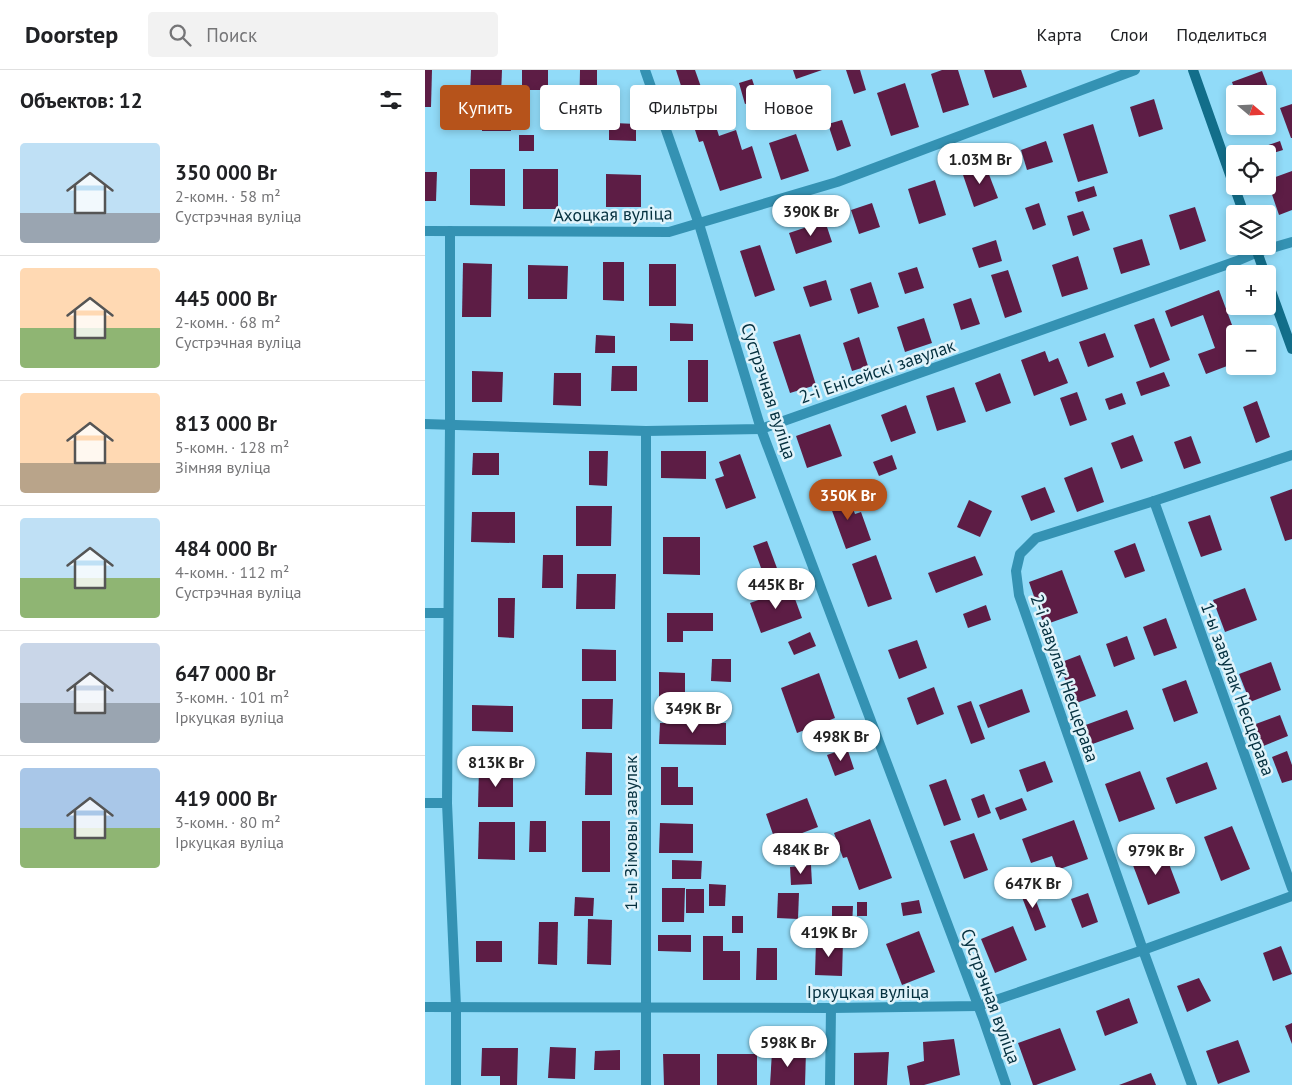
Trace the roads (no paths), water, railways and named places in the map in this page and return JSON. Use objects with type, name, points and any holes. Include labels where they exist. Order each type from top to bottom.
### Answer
[{"type":"main road","points":[[1193,70],[1241,205]]},
{"type":"main road","points":[[1276,305],[1292,350]]},
{"type":"street","name":"Сустрэчная вуліца","points":[[645,70],[699,224],[761,428],[1006,1085]]},
{"type":"street","name":"Ахоцкая вуліца","points":[[425,231],[669,232],[837,182],[1135,70]]},
{"type":"street","points":[[449,231],[450,424],[447,803],[456,1007],[456,1085]]},
{"type":"street","name":"2-і Енісейскі завулак","points":[[1276,245],[1292,242]]},
{"type":"street","name":"2-і Енісейскі завулак","points":[[425,424],[646,432],[761,428],[1228,264],[1245,255]]},
{"type":"street","name":"1-ы Зімовы завулак","points":[[646,432],[646,1085]]},
{"type":"street","name":"2-і завулак Несцерава","points":[[1192,1085],[1019,595],[1016,571],[1020,554],[1036,538],[1292,455]]},
{"type":"street","name":"1-ы завулак Несцерава","points":[[1154,501],[1292,888]]},
{"type":"street","points":[[425,613],[448,613]]},
{"type":"street","points":[[425,803],[447,803]]},
{"type":"street","name":"Іркуцкая вуліца","points":[[425,1007],[831,1008],[978,1006],[1143,950],[1292,896]]},
{"type":"street","points":[[830,1085],[831,1008]]}]
